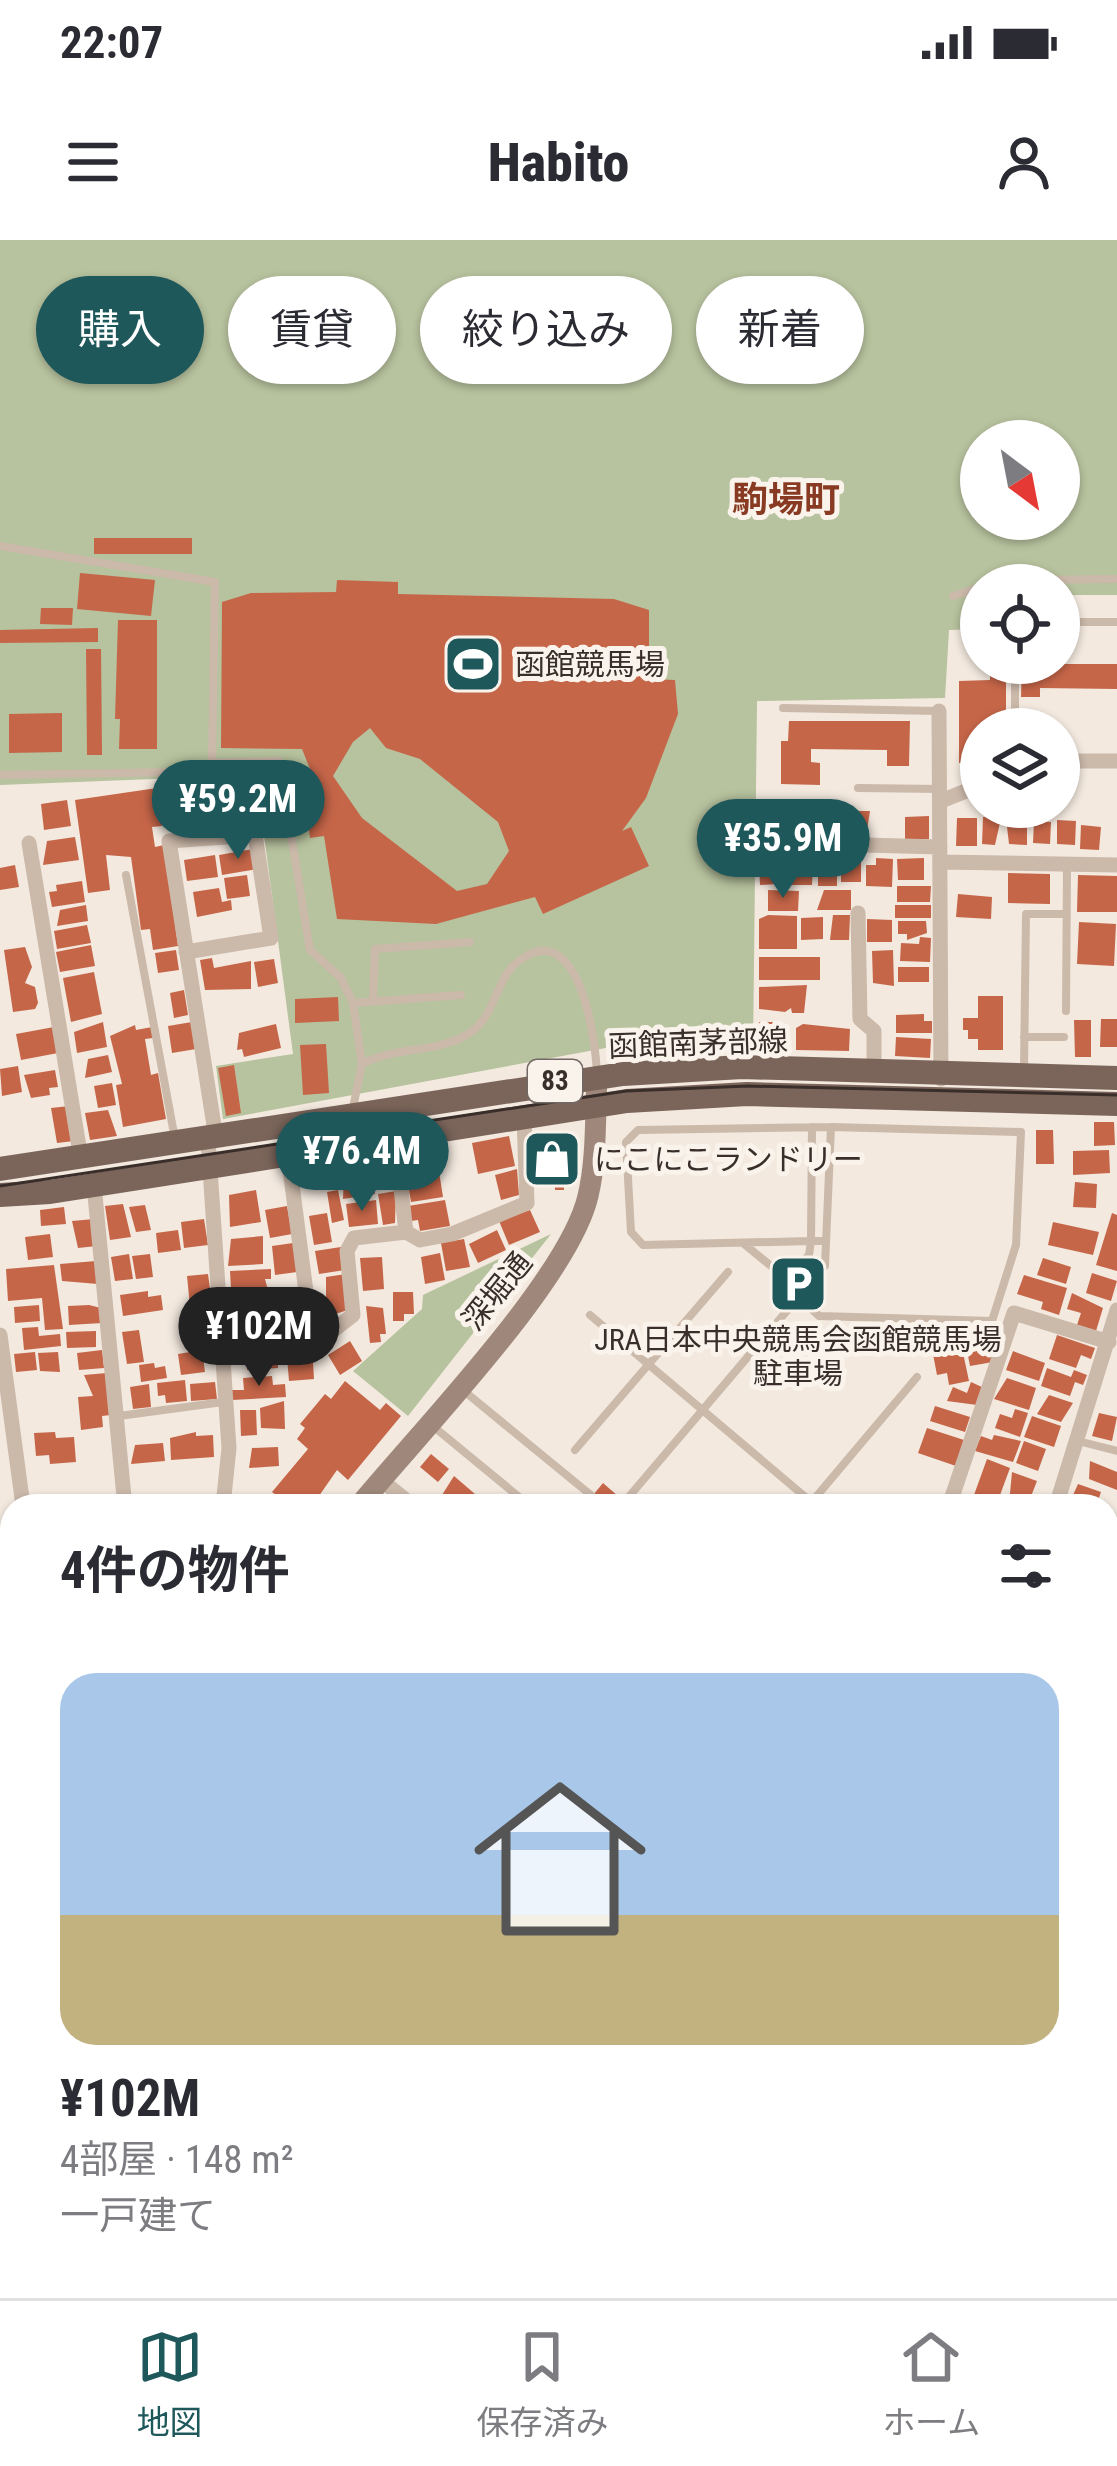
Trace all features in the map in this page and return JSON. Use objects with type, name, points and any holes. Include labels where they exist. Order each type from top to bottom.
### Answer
[{"type":"main road","name":"函館南茅部線","points":[[0,1169],[597,1076],[742,1067],[1117,1078]]},
{"type":"main road","name":"函館南茅部線","points":[[0,1195],[94,1185],[594,1105],[747,1094],[1117,1104]]},
{"type":"street","points":[[939,710],[940,1099]]},
{"type":"street","points":[[1080,761],[1117,761]]},
{"type":"street","points":[[940,795],[960,790]]},
{"type":"street","points":[[186,952],[271,938],[255,835],[169,841],[212,1139],[229,1466],[225,1494]]},
{"type":"street","points":[[29,843],[81,1159]]},
{"type":"street","points":[[790,843],[1117,866]]},
{"type":"street","points":[[858,914],[860,1019],[874,1031],[874,1070]]},
{"type":"street","name":"深堀通","points":[[369,1494],[574,1237],[588,1197],[597,1076]]},
{"type":"street","points":[[288,1154],[310,1330],[319,1339],[353,1315],[347,1251],[354,1238],[406,1232],[420,1240],[452,1234],[526,1203],[524,1116]]},
{"type":"street","points":[[395,1137],[406,1232]]},
{"type":"street","points":[[94,1185],[124,1494]]},
{"type":"street","points":[[1060,1494],[1117,1310]]},
{"type":"street","points":[[953,1494],[1014,1312],[1109,1342]]},
{"type":"street","points":[[1,1346],[6,1430],[20,1494]]},
{"type":"street","points":[[392,1488],[399,1494]]},
{"type":"lane","points":[[0,546],[214,582],[212,763]]},
{"type":"lane","points":[[1080,581],[1117,579]]},
{"type":"lane","points":[[953,596],[960,594]]},
{"type":"lane","points":[[1080,622],[1117,622]]},
{"type":"lane","points":[[783,708],[939,710]]},
{"type":"lane","points":[[0,775],[178,772],[212,763],[279,761],[310,950],[341,978],[353,1003],[362,1064],[351,1115]]},
{"type":"lane","points":[[857,788],[940,795]]},
{"type":"lane","points":[[1066,1012],[1067,865]]},
{"type":"lane","points":[[127,875],[176,1145]]},
{"type":"lane","points":[[1024,1076],[1026,914],[1066,914]]},
{"type":"lane","points":[[373,999],[374,949],[470,942]]},
{"type":"lane","points":[[362,1064],[380,1054],[444,1045],[471,1032],[493,1012],[508,974],[522,958],[542,953],[559,959],[584,992],[593,1018],[597,1076]]},
{"type":"lane","points":[[353,1003],[461,995]]},
{"type":"lane","points":[[1024,1037],[1064,1037]]},
{"type":"lane","points":[[632,1494],[825,1266],[831,1126]]},
{"type":"lane","points":[[743,1243],[787,1279],[819,1316],[992,1321],[1016,1245],[1021,1132],[831,1126],[638,1130],[626,1142],[631,1232],[643,1245],[826,1241]]},
{"type":"lane","points":[[787,1279],[808,1255],[811,1241],[812,1127]]},
{"type":"lane","points":[[575,1450],[728,1272]]},
{"type":"lane","points":[[590,1315],[799,1494]]},
{"type":"lane","points":[[821,1494],[917,1376]]},
{"type":"lane","points":[[458,1386],[590,1494]]},
{"type":"lane","points":[[117,1416],[225,1402]]},
{"type":"lane","points":[[428,1422],[515,1494]]},
{"type":"lane","points":[[1076,1441],[1117,1450]]},
{"type":"green space","name":"函館競馬場","points":[[0,240],[1117,240],[1117,595],[1080,595],[1080,564],[960,564],[960,630],[949,630],[945,698],[757,701],[753,1048],[611,1047],[223,1119],[216,1066],[293,1054],[256,775],[0,785]]},
{"type":"green space","points":[[551,1234],[408,1416],[353,1371],[422,1309],[423,1295]]},
{"type":"building","points":[[94,538],[192,538],[192,554],[94,554]]},
{"type":"building","points":[[80,573],[155,580],[151,616],[77,609]]},
{"type":"building","points":[[337,580],[398,582],[398,594],[614,599],[649,610],[649,679],[675,680],[678,714],[646,798],[622,831],[631,827],[649,866],[543,914],[535,897],[436,924],[337,919],[324,836],[310,838],[303,780],[314,779],[302,749],[221,748],[222,602],[251,593],[336,592]],"holes":[[[370,728],[386,748],[420,759],[498,822],[509,851],[487,884],[457,891],[362,818],[333,776],[353,742]]]},
{"type":"building","points":[[41,608],[73,608],[72,625],[40,624]]},
{"type":"building","points":[[118,620],[157,620],[157,749],[119,749],[120,719],[115,719]]},
{"type":"building","points":[[98,628],[98,642],[0,643],[0,630]]},
{"type":"building","points":[[86,649],[101,649],[102,755],[87,755]]},
{"type":"building","points":[[1080,664],[1117,664],[1117,689],[1040,688],[1040,697],[1021,697],[1021,684],[1080,684]]},
{"type":"building","points":[[959,681],[1006,684],[1006,708],[960,708],[960,763],[959,763]]},
{"type":"building","points":[[62,713],[62,752],[9,753],[9,714]]},
{"type":"building","points":[[789,721],[910,721],[909,766],[887,766],[887,750],[811,749],[811,762],[820,763],[820,785],[781,784],[781,741],[788,741]]},
{"type":"building","points":[[190,784],[192,799],[165,808],[162,788]]},
{"type":"building","points":[[157,788],[162,826],[152,827],[155,847],[164,845],[178,946],[153,950],[150,929],[141,930],[131,857],[106,855],[110,890],[88,893],[75,800]]},
{"type":"building","points":[[251,791],[256,825],[242,827],[238,792]]},
{"type":"building","points":[[219,794],[223,828],[212,830],[204,827],[201,796]]},
{"type":"building","points":[[67,800],[71,826],[44,830],[41,804]]},
{"type":"building","points":[[197,802],[201,830],[173,829],[170,810]]},
{"type":"building","points":[[819,809],[838,810],[837,835],[818,834]]},
{"type":"building","points":[[789,811],[814,811],[814,829],[789,830]]},
{"type":"building","points":[[844,811],[870,811],[866,837],[844,837]]},
{"type":"building","points":[[759,814],[777,814],[777,837],[767,837],[768,844],[759,844]]},
{"type":"building","points":[[929,816],[929,839],[905,839],[905,817]]},
{"type":"building","points":[[960,818],[960,828],[977,828],[977,846],[956,846]]},
{"type":"building","points":[[1081,825],[1101,827],[1099,850],[1080,849]]},
{"type":"building","points":[[983,828],[999,828],[995,845],[982,844]]},
{"type":"building","points":[[1007,828],[1027,828],[1027,845],[1009,844]]},
{"type":"building","points":[[1034,828],[1051,828],[1050,844],[1033,843]]},
{"type":"building","points":[[1057,828],[1076,828],[1075,845],[1057,844]]},
{"type":"building","points":[[75,837],[79,860],[43,865],[47,841]]},
{"type":"building","points":[[253,849],[257,869],[222,875],[219,855]]},
{"type":"building","points":[[215,855],[218,877],[187,881],[184,860]]},
{"type":"building","points":[[876,858],[893,859],[892,887],[866,886],[866,865],[876,865]]},
{"type":"building","points":[[924,858],[924,880],[898,880],[897,859]]},
{"type":"building","points":[[818,862],[837,863],[837,886],[818,886]]},
{"type":"building","points":[[841,862],[861,862],[861,882],[841,882]]},
{"type":"building","points":[[759,863],[780,864],[778,884],[760,885]]},
{"type":"building","points":[[790,863],[813,863],[812,885],[790,885]]},
{"type":"building","points":[[15,865],[19,887],[0,890],[0,868]]},
{"type":"building","points":[[1008,873],[1050,874],[1050,904],[1008,903]]},
{"type":"building","points":[[247,875],[250,896],[227,899],[224,878]]},
{"type":"building","points":[[1078,875],[1117,876],[1117,912],[1077,912]]},
{"type":"building","points":[[82,881],[85,902],[52,907],[49,892],[57,891],[56,885]]},
{"type":"building","points":[[897,886],[931,886],[930,902],[897,902]]},
{"type":"building","points":[[219,888],[222,902],[231,900],[232,910],[197,917],[193,892]]},
{"type":"building","points":[[768,890],[799,891],[798,911],[768,911]]},
{"type":"building","points":[[824,890],[851,890],[851,910],[817,910]]},
{"type":"building","points":[[958,894],[992,897],[991,919],[956,917]]},
{"type":"building","points":[[86,905],[88,921],[57,926],[60,910]]},
{"type":"building","points":[[895,905],[931,905],[931,918],[895,918]]},
{"type":"building","points":[[833,915],[850,915],[849,940],[830,940]]},
{"type":"building","points":[[797,916],[797,949],[759,949],[759,919]]},
{"type":"building","points":[[823,917],[823,939],[801,940],[801,918]]},
{"type":"building","points":[[867,919],[892,920],[892,942],[867,942]]},
{"type":"building","points":[[898,921],[926,921],[927,933],[907,940],[907,934],[898,934]]},
{"type":"building","points":[[1079,922],[1116,924],[1114,966],[1077,964]]},
{"type":"building","points":[[87,925],[91,943],[57,949],[54,931]]},
{"type":"building","points":[[920,937],[931,938],[930,962],[900,961],[901,943],[919,944]]},
{"type":"building","points":[[91,945],[95,966],[60,972],[56,952]]},
{"type":"building","points":[[25,947],[32,967],[25,983],[35,987],[38,1003],[35,1009],[13,1012],[4,950]]},
{"type":"building","points":[[176,950],[179,970],[158,973],[155,953]]},
{"type":"building","points":[[893,950],[894,986],[873,983],[872,951]]},
{"type":"building","points":[[759,957],[820,957],[820,980],[759,980]]},
{"type":"building","points":[[212,958],[214,968],[251,961],[251,989],[205,990],[200,960]]},
{"type":"building","points":[[274,959],[278,983],[258,987],[254,962]]},
{"type":"building","points":[[898,967],[929,967],[929,982],[898,982]]},
{"type":"building","points":[[94,972],[102,1014],[71,1022],[63,978]]},
{"type":"building","points":[[807,985],[804,1013],[792,1013],[791,1008],[785,1012],[759,1009],[759,987]]},
{"type":"building","points":[[184,990],[188,1015],[174,1018],[170,993]]},
{"type":"building","points":[[978,996],[1003,996],[1003,1050],[978,1050],[978,1039],[968,1039],[968,1030],[963,1030],[963,1018],[978,1018]]},
{"type":"building","points":[[338,997],[339,1021],[295,1023],[295,999]]},
{"type":"building","points":[[924,1014],[924,1021],[932,1021],[932,1033],[896,1033],[896,1015]]},
{"type":"building","points":[[1101,1019],[1117,1019],[1117,1047],[1100,1047]]},
{"type":"building","points":[[1074,1020],[1091,1020],[1091,1057],[1075,1057]]},
{"type":"building","points":[[103,1022],[107,1047],[77,1053],[74,1032]]},
{"type":"building","points":[[192,1022],[196,1049],[172,1053],[168,1026]]},
{"type":"building","points":[[759,1022],[774,1022],[778,1047],[759,1047]]},
{"type":"building","points":[[276,1024],[281,1048],[244,1057],[242,1049],[237,1050],[239,1033]]},
{"type":"building","points":[[803,1024],[850,1029],[849,1051],[796,1050],[796,1028]]},
{"type":"building","points":[[135,1025],[136,1030],[152,1027],[153,1038],[145,1039],[151,1075],[158,1073],[166,1119],[123,1127],[116,1085],[122,1084],[110,1036]]},
{"type":"building","points":[[54,1027],[58,1053],[21,1060],[16,1034]]},
{"type":"building","points":[[896,1037],[931,1039],[930,1058],[895,1056]]},
{"type":"building","points":[[326,1044],[329,1093],[303,1095],[300,1045]]},
{"type":"building","points":[[108,1055],[112,1072],[85,1078],[88,1059]]},
{"type":"building","points":[[234,1065],[241,1113],[226,1116],[218,1068]]},
{"type":"building","points":[[18,1066],[22,1092],[2,1096],[0,1069]]},
{"type":"building","points":[[55,1070],[58,1087],[49,1088],[50,1095],[31,1098],[24,1075]]},
{"type":"building","points":[[112,1083],[116,1105],[98,1108],[94,1086]]},
{"type":"building","points":[[69,1106],[74,1141],[57,1143],[51,1108]]},
{"type":"building","points":[[108,1110],[117,1136],[90,1140],[85,1113]]},
{"type":"building","points":[[1094,1122],[1114,1122],[1115,1145],[1094,1146]]},
{"type":"building","points":[[1036,1130],[1053,1130],[1054,1164],[1036,1164]]},
{"type":"building","points":[[509,1136],[515,1166],[478,1174],[472,1143]]},
{"type":"building","points":[[563,1147],[564,1190],[555,1190],[555,1182],[533,1184],[530,1149]]},
{"type":"building","points":[[1109,1150],[1110,1173],[1073,1175],[1073,1151]]},
{"type":"building","points":[[391,1154],[396,1186],[383,1188],[378,1156]]},
{"type":"building","points":[[375,1155],[380,1185],[374,1186],[375,1194],[343,1199],[344,1174],[358,1172],[356,1159]]},
{"type":"building","points":[[343,1165],[344,1172],[299,1183],[297,1172]]},
{"type":"building","points":[[438,1165],[443,1197],[411,1202],[408,1185],[417,1184],[415,1168]]},
{"type":"building","points":[[517,1169],[519,1195],[501,1200],[495,1175]]},
{"type":"building","points":[[1075,1182],[1097,1184],[1096,1208],[1073,1207]]},
{"type":"building","points":[[256,1190],[261,1222],[230,1227],[229,1195]]},
{"type":"building","points":[[338,1190],[344,1220],[332,1223],[327,1192]]},
{"type":"building","points":[[396,1191],[395,1223],[383,1225],[378,1194]]},
{"type":"building","points":[[376,1200],[378,1224],[349,1227],[346,1204]]},
{"type":"building","points":[[445,1200],[450,1226],[420,1231],[418,1220],[411,1221],[408,1206]]},
{"type":"building","points":[[123,1204],[131,1237],[110,1240],[105,1206]]},
{"type":"building","points":[[145,1205],[151,1230],[136,1232],[129,1207]]},
{"type":"building","points":[[287,1206],[292,1234],[270,1238],[265,1210]]},
{"type":"building","points":[[64,1207],[66,1224],[41,1226],[40,1210]]},
{"type":"building","points":[[530,1210],[540,1232],[509,1245],[499,1221]]},
{"type":"building","points":[[327,1213],[332,1242],[314,1245],[309,1216]]},
{"type":"building","points":[[1112,1213],[1117,1215],[1117,1271],[1096,1265]]},
{"type":"building","points":[[94,1219],[97,1246],[78,1248],[72,1221]]},
{"type":"building","points":[[204,1219],[208,1245],[184,1248],[181,1222]]},
{"type":"building","points":[[1053,1222],[1099,1232],[1093,1255],[1048,1245]]},
{"type":"building","points":[[178,1230],[181,1250],[158,1253],[156,1233]]},
{"type":"building","points":[[497,1230],[506,1250],[478,1263],[469,1244]]},
{"type":"building","points":[[50,1234],[53,1257],[28,1260],[25,1237]]},
{"type":"building","points":[[263,1236],[263,1264],[228,1266],[231,1239]]},
{"type":"building","points":[[464,1239],[470,1267],[446,1271],[441,1243]]},
{"type":"building","points":[[293,1243],[297,1272],[275,1275],[272,1246]]},
{"type":"building","points":[[341,1247],[345,1270],[319,1274],[315,1251]]},
{"type":"building","points":[[440,1253],[445,1280],[425,1284],[421,1257]]},
{"type":"building","points":[[129,1254],[133,1279],[115,1281],[111,1257]]},
{"type":"building","points":[[150,1254],[153,1277],[136,1279],[132,1256]]},
{"type":"building","points":[[382,1257],[384,1289],[363,1291],[360,1258]]},
{"type":"building","points":[[1043,1258],[1071,1267],[1066,1284],[1037,1275]]},
{"type":"building","points":[[96,1261],[98,1284],[62,1281],[60,1264]]},
{"type":"building","points":[[54,1265],[63,1329],[45,1330],[42,1298],[8,1301],[6,1269]]},
{"type":"building","points":[[271,1269],[271,1279],[265,1279],[272,1305],[232,1307],[230,1271]]},
{"type":"building","points":[[1092,1273],[1117,1281],[1111,1301],[1086,1293]]},
{"type":"building","points":[[208,1274],[212,1303],[190,1306],[187,1276]]},
{"type":"building","points":[[346,1274],[351,1309],[326,1317],[326,1277]]},
{"type":"building","points":[[1024,1275],[1067,1288],[1059,1315],[1041,1309],[1043,1302],[1017,1294]]},
{"type":"building","points":[[148,1291],[148,1297],[161,1295],[163,1310],[123,1316],[120,1295]]},
{"type":"building","points":[[393,1292],[413,1292],[414,1314],[404,1314],[404,1321],[393,1321]]},
{"type":"building","points":[[1072,1293],[1103,1308],[1096,1331],[1077,1325],[1081,1313],[1067,1309]]},
{"type":"building","points":[[39,1305],[40,1321],[15,1323],[14,1307]]},
{"type":"building","points":[[68,1306],[101,1308],[102,1323],[69,1325]]},
{"type":"building","points":[[366,1306],[383,1308],[386,1334],[380,1334],[381,1342],[370,1343]]},
{"type":"building","points":[[302,1311],[301,1334],[281,1337],[278,1314]]},
{"type":"building","points":[[269,1316],[270,1334],[233,1335],[237,1318]]},
{"type":"building","points":[[213,1319],[215,1345],[195,1346],[194,1320]]},
{"type":"building","points":[[38,1327],[39,1336],[60,1334],[61,1346],[24,1350],[22,1328]]},
{"type":"building","points":[[139,1330],[144,1362],[127,1364],[122,1332]]},
{"type":"building","points":[[96,1331],[96,1347],[67,1348],[66,1332]]},
{"type":"building","points":[[997,1334],[999,1343],[990,1345],[993,1362],[970,1366],[966,1345]]},
{"type":"building","points":[[1057,1335],[1095,1348],[1091,1359],[1081,1355],[1076,1368],[1049,1359]]},
{"type":"building","points":[[350,1341],[362,1361],[340,1375],[328,1355]]},
{"type":"building","points":[[277,1344],[278,1368],[247,1370],[246,1347]]},
{"type":"building","points":[[962,1348],[969,1381],[949,1385],[947,1373],[937,1375],[933,1354]]},
{"type":"building","points":[[102,1350],[104,1368],[79,1370],[77,1353]]},
{"type":"building","points":[[202,1350],[205,1372],[181,1375],[178,1354]]},
{"type":"building","points":[[1013,1351],[1045,1363],[1039,1381],[1006,1370]]},
{"type":"building","points":[[35,1352],[37,1370],[16,1372],[14,1354]]},
{"type":"building","points":[[58,1352],[60,1372],[40,1371],[38,1353]]},
{"type":"building","points":[[296,1356],[297,1361],[313,1362],[314,1379],[289,1381],[287,1357]]},
{"type":"building","points":[[154,1363],[155,1368],[165,1366],[167,1378],[141,1382],[139,1365]]},
{"type":"building","points":[[1047,1368],[1071,1377],[1074,1370],[1087,1375],[1083,1385],[1075,1382],[1070,1396],[1041,1386]]},
{"type":"building","points":[[107,1373],[111,1415],[102,1416],[103,1427],[81,1430],[78,1397],[93,1396],[84,1375]]},
{"type":"building","points":[[272,1376],[273,1385],[285,1384],[286,1397],[232,1400],[231,1390],[244,1390],[243,1378]]},
{"type":"building","points":[[1007,1378],[1036,1388],[1029,1410],[994,1399]]},
{"type":"building","points":[[185,1380],[187,1401],[166,1403],[165,1395],[158,1396],[157,1383]]},
{"type":"building","points":[[345,1381],[380,1410],[386,1403],[401,1416],[348,1480],[337,1470],[320,1494],[275,1494],[308,1449],[297,1439],[305,1428],[300,1424],[325,1394],[331,1399]]},
{"type":"building","points":[[215,1382],[217,1399],[191,1401],[190,1384]]},
{"type":"building","points":[[971,1382],[984,1388],[977,1405],[947,1401],[953,1387],[967,1393]]},
{"type":"building","points":[[149,1384],[151,1407],[133,1409],[130,1387]]},
{"type":"building","points":[[1049,1395],[1073,1403],[1061,1422],[1037,1414]]},
{"type":"building","points":[[284,1401],[285,1429],[261,1428],[260,1408]]},
{"type":"building","points":[[935,1406],[970,1417],[965,1432],[930,1421]]},
{"type":"building","points":[[1015,1409],[1028,1413],[1020,1437],[995,1428],[1000,1414],[1012,1418]]},
{"type":"building","points":[[240,1410],[256,1410],[257,1435],[241,1436]]},
{"type":"building","points":[[1099,1413],[1117,1417],[1112,1441],[1092,1436]]},
{"type":"building","points":[[1032,1416],[1061,1426],[1054,1447],[1024,1437]]},
{"type":"building","points":[[927,1428],[964,1440],[956,1466],[918,1453]]},
{"type":"building","points":[[55,1432],[56,1438],[74,1437],[76,1462],[50,1464],[49,1455],[36,1456],[34,1433]]},
{"type":"building","points":[[196,1432],[196,1436],[213,1435],[214,1457],[171,1460],[170,1438]]},
{"type":"building","points":[[994,1435],[1021,1441],[1013,1462],[975,1451],[981,1436],[992,1440]]},
{"type":"building","points":[[1024,1441],[1046,1449],[1038,1471],[1016,1463]]},
{"type":"building","points":[[163,1443],[165,1461],[131,1464],[135,1445]]},
{"type":"building","points":[[278,1447],[279,1466],[249,1468],[252,1448]]},
{"type":"building","points":[[431,1454],[449,1469],[438,1482],[420,1467]]},
{"type":"building","points":[[987,1459],[1010,1468],[1000,1494],[974,1494]]},
{"type":"building","points":[[1090,1461],[1117,1472],[1117,1490],[1089,1479]]},
{"type":"building","points":[[1012,1472],[1037,1481],[1032,1494],[1010,1494]]},
{"type":"building","points":[[454,1476],[475,1494],[443,1494]]},
{"type":"building","points":[[603,1483],[616,1494],[594,1494]]},
{"type":"building","points":[[1078,1484],[1101,1492],[1100,1494],[1074,1494]]},
{"type":"tram line","points":[[0,1186],[626,1091],[748,1086],[1117,1095]]},
{"type":"place","name":"函館競馬場","points":[[473,664]]},
{"type":"place","name":"にこにこランドリー","points":[[552,1159]]},
{"type":"place","name":"JRA日本中央競馬会函館競馬場 駐車場","points":[[798,1284]]},
{"type":"district","name":"駒場町","points":[[786,500]]}]
